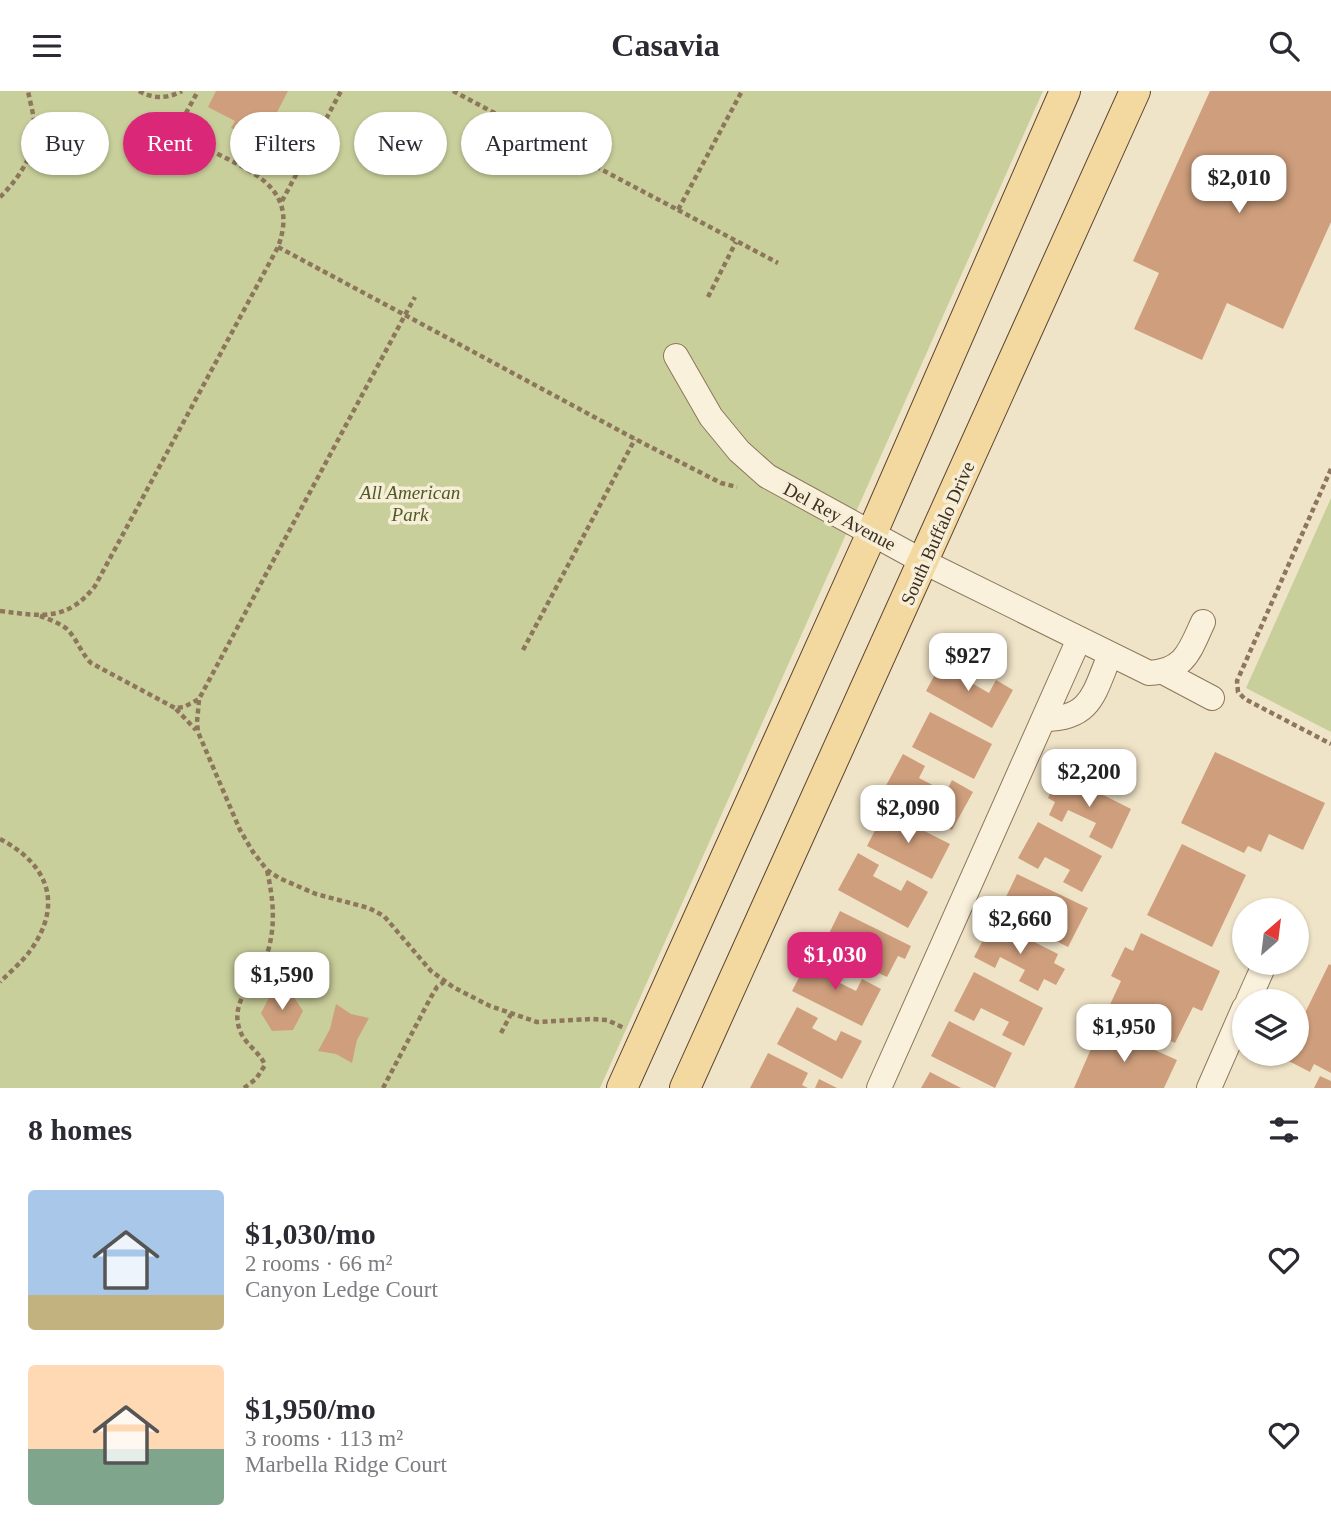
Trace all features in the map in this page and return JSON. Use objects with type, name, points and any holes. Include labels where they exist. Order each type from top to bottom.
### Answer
[{"type":"main road","points":[[622,1088],[872,533],[1065,91]]},
{"type":"main road","name":"South Buffalo Drive","points":[[685,1088],[1135,91]]},
{"type":"street","name":"Del Rey Avenue","points":[[676,356],[711,417],[739,451],[779,483],[924,562],[1110,655],[1149,673],[1163,672],[1212,698]]},
{"type":"street","points":[[1163,672],[1176,667],[1187,656],[1203,622]]},
{"type":"street","points":[[879,1088],[1079,639]]},
{"type":"street","points":[[1044,719],[1061,719],[1076,715],[1091,700],[1110,655]]},
{"type":"street","points":[[1209,1088],[1232,1036]]},
{"type":"path","points":[[0,197],[22,168],[34,142],[34,120],[28,91]]},
{"type":"path","points":[[139,91],[156,97],[182,91]]},
{"type":"path","points":[[198,91],[180,124],[181,133],[262,179],[282,201]]},
{"type":"path","points":[[0,611],[54,615],[84,600],[95,586],[278,247],[284,230],[282,201],[341,91]]},
{"type":"path","points":[[453,91],[778,263]]},
{"type":"path","points":[[678,210],[742,91]]},
{"type":"path","points":[[708,297],[736,242]]},
{"type":"path","points":[[278,247],[635,439],[721,483],[737,487]]},
{"type":"path","points":[[415,296],[199,699],[198,732],[240,830],[267,870],[297,886],[369,908],[384,916],[419,958],[444,982],[511,1014],[537,1022],[607,1020],[631,1031]]},
{"type":"path","points":[[523,650],[635,439]]},
{"type":"path","points":[[1331,469],[1237,681],[1238,692],[1245,699],[1331,744]]},
{"type":"path","points":[[40,615],[67,629],[81,654],[91,663],[175,708],[198,732]]},
{"type":"path","points":[[175,708],[184,707],[199,699]]},
{"type":"path","points":[[0,839],[34,863],[48,888],[49,904],[40,934],[31,950],[0,982]]},
{"type":"path","points":[[244,1088],[256,1079],[265,1065],[261,1056],[242,1036],[238,1005],[262,966],[270,940],[274,913],[267,870]]},
{"type":"path","points":[[383,1088],[437,986],[444,982]]},
{"type":"path","points":[[500,1033],[511,1014]]},
{"type":"green space","name":"All American Park","points":[[0,91],[1043,91],[600,1088],[0,1088]]},
{"type":"green space","points":[[1331,498],[1331,732],[1246,688]]},
{"type":"building","points":[[216,91],[288,91],[277,112],[230,112],[230,118],[208,107]]},
{"type":"building","points":[[1210,91],[1331,91],[1331,222],[1283,329],[1227,303],[1202,360],[1134,329],[1159,273],[1133,261]]},
{"type":"building","points":[[946,654],[967,665],[961,677],[989,693],[996,680],[1013,690],[992,728],[926,691]]},
{"type":"building","points":[[930,712],[992,744],[974,779],[912,747]]},
{"type":"building","points":[[1215,752],[1325,803],[1303,850],[1269,834],[1261,852],[1248,846],[1244,853],[1181,823]]},
{"type":"building","points":[[903,754],[925,766],[919,778],[946,792],[952,780],[973,792],[952,830],[882,793]]},
{"type":"building","points":[[1060,773],[1131,809],[1112,849],[1089,837],[1096,823],[1068,810],[1062,822],[1049,815],[1055,802],[1048,798]]},
{"type":"building","points":[[885,811],[950,844],[932,879],[867,846]]},
{"type":"building","points":[[1038,822],[1102,856],[1082,892],[1063,882],[1070,870],[1045,857],[1038,869],[1018,858]]},
{"type":"building","points":[[1182,844],[1246,875],[1235,898],[1232,898],[1232,905],[1212,947],[1147,915]]},
{"type":"building","points":[[858,853],[879,865],[873,876],[901,891],[907,880],[928,892],[908,928],[838,890]]},
{"type":"building","points":[[1017,874],[1088,908],[1068,947],[1046,936],[1052,923],[1024,910],[1018,920],[1006,914],[1011,904],[1004,901]]},
{"type":"building","points":[[840,911],[911,946],[905,959],[898,956],[887,977],[823,946]]},
{"type":"building","points":[[993,921],[1058,954],[1054,963],[1065,969],[1056,985],[1044,979],[1038,991],[1019,981],[1025,970],[1000,957],[995,968],[974,957]]},
{"type":"building","points":[[1141,933],[1220,971],[1202,1011],[1193,1007],[1175,1043],[1107,1011],[1121,981],[1111,976],[1125,947],[1133,951]]},
{"type":"building","points":[[812,953],[833,963],[826,976],[856,991],[862,979],[881,989],[862,1026],[792,991]]},
{"type":"building","points":[[1329,964],[1331,965],[1331,1073],[1314,1064],[1310,1072],[1298,1066],[1309,1066],[1309,1005]]},
{"type":"building","points":[[974,972],[1043,1008],[1024,1046],[1002,1035],[1009,1022],[981,1008],[974,1021],[954,1011]]},
{"type":"building","points":[[291,993],[303,1011],[293,1030],[272,1031],[261,1013],[271,994]]},
{"type":"building","points":[[336,1004],[351,1014],[369,1018],[357,1040],[352,1063],[336,1054],[318,1051],[330,1029]]},
{"type":"building","points":[[797,1007],[818,1018],[812,1028],[836,1041],[841,1031],[862,1041],[842,1079],[777,1044]]},
{"type":"building","points":[[949,1021],[1012,1053],[995,1088],[931,1056]]},
{"type":"building","points":[[1101,1026],[1177,1060],[1164,1088],[1074,1088]]},
{"type":"building","points":[[768,1053],[808,1073],[802,1085],[808,1088],[750,1088]]},
{"type":"building","points":[[930,1072],[961,1088],[921,1088]]},
{"type":"building","points":[[1320,1076],[1331,1081],[1331,1088],[1314,1088]]},
{"type":"building","points":[[819,1079],[837,1088],[815,1088]]}]
